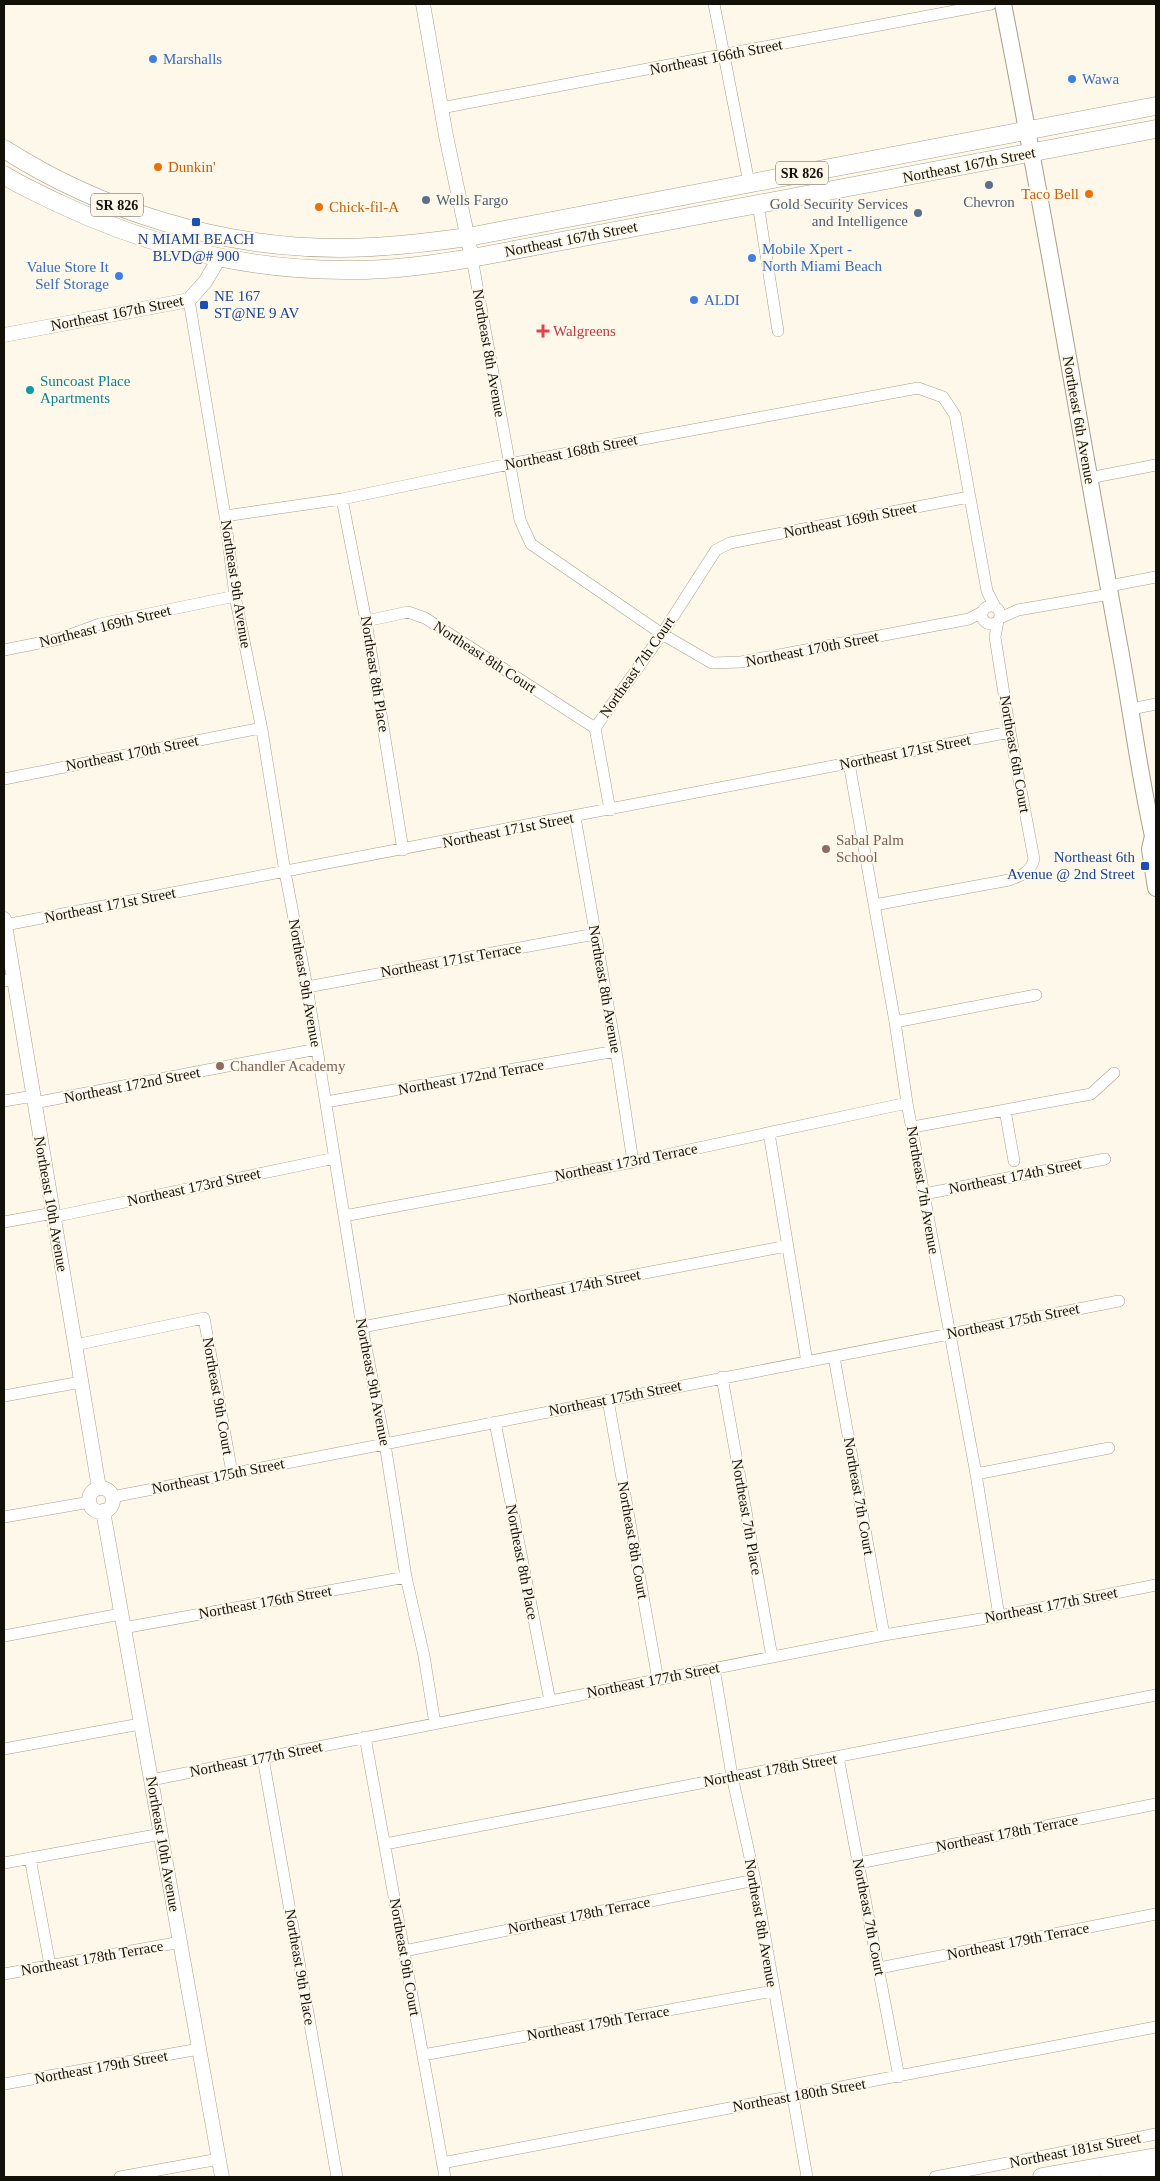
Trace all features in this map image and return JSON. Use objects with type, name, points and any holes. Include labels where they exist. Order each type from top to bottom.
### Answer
[{"type":"highway","points":[[1111,2177],[1156,2168]]},
{"type":"main road","name":"Northeast 6th Avenue","points":[[1003,4],[1033,153],[1089,478],[1155,838],[1150,849],[1156,888]]},
{"type":"main road","name":"Northeast 167th Street","points":[[248,241],[338,248],[417,244],[468,237],[1156,106]]},
{"type":"main road","name":"Northeast 167th Street","points":[[220,257],[267,265],[343,270],[408,267],[472,258],[1156,129]]},
{"type":"main road","name":"SR 826","points":[[4,149],[60,182],[101,199],[169,223],[219,236],[248,241]]},
{"type":"main road","points":[[758,204],[761,196],[768,190],[796,174]]},
{"type":"main road","name":"SR 826","points":[[4,175],[81,214],[124,231],[220,257]]},
{"type":"main road","points":[[732,209],[744,197],[749,183]]},
{"type":"main road","points":[[220,257],[231,248],[248,241]]},
{"type":"main road","points":[[1042,2177],[1156,2157]]},
{"type":"street","name":"Northeast 8th Avenue","points":[[423,4],[441,108],[468,237],[520,520],[531,544],[662,634]]},
{"type":"street","points":[[714,4],[749,183]]},
{"type":"street","name":"Northeast 166th Street","points":[[441,108],[991,4]]},
{"type":"street","points":[[758,204],[778,331]]},
{"type":"street","name":"Northeast 167th Street","points":[[4,335],[189,300],[205,282],[220,257]]},
{"type":"street","name":"Northeast 9th Avenue","points":[[189,300],[225,516],[236,596],[307,986],[362,1327],[385,1444],[406,1577],[424,1656],[434,1724]]},
{"type":"street","name":"Northeast 168th Street","points":[[225,516],[342,498],[509,464],[918,388],[943,398],[955,416],[969,497]]},
{"type":"street","points":[[1089,478],[1156,465]]},
{"type":"street","points":[[969,497],[991,615],[1109,590],[1156,577]]},
{"type":"street","name":"Northeast 169th Street","points":[[730,543],[969,497]]},
{"type":"street","name":"Northeast 8th Place","points":[[342,498],[366,621],[404,850]]},
{"type":"street","name":"Northeast 7th Court","points":[[610,810],[595,728],[662,634],[716,550],[730,543]]},
{"type":"street","name":"Northeast 169th Street","points":[[4,650],[58,639],[100,624],[236,596]]},
{"type":"street","name":"Northeast 8th Court","points":[[366,621],[408,612],[425,618],[595,728]]},
{"type":"street","name":"Northeast 170th Street","points":[[662,634],[712,663],[741,662],[991,615]]},
{"type":"street","name":"Northeast 6th Court","points":[[874,905],[1009,880],[1022,876],[1030,870],[1034,859],[1010,732],[991,615]]},
{"type":"street","points":[[1131,709],[1156,704]]},
{"type":"street","name":"Northeast 170th Street","points":[[4,779],[261,728]]},
{"type":"street","name":"Northeast 171st Street","points":[[4,922],[404,850],[1010,732]]},
{"type":"street","name":"Northeast 7th Avenue","points":[[848,763],[895,1022],[907,1103],[976,1474],[999,1616]]},
{"type":"street","name":"Northeast 8th Avenue","points":[[575,817],[616,1051],[633,1162]]},
{"type":"street","name":"Northeast 10th Avenue","points":[[4,922],[9,980],[34,1100],[99,1488]]},
{"type":"street","name":"Northeast 171st Terrace","points":[[307,986],[595,934]]},
{"type":"street","points":[[895,1022],[1036,994]]},
{"type":"street","name":"Northeast 172nd Street","points":[[34,1100],[317,1049]]},
{"type":"street","name":"Northeast 172nd Terrace","points":[[326,1102],[616,1051]]},
{"type":"street","points":[[912,1127],[1090,1094],[1114,1073]]},
{"type":"street","points":[[4,1101],[34,1100]]},
{"type":"street","name":"Northeast 173rd Terrace","points":[[344,1216],[633,1162],[907,1103]]},
{"type":"street","points":[[1005,1110],[1014,1161]]},
{"type":"street","points":[[770,1133],[807,1362]]},
{"type":"street","name":"Northeast 173rd Street","points":[[4,1222],[53,1215],[335,1158]]},
{"type":"street","name":"Northeast 174th Street","points":[[924,1194],[1105,1159]]},
{"type":"street","name":"Northeast 174th Street","points":[[362,1327],[787,1246]]},
{"type":"street","name":"Northeast 175th Street","points":[[112,1497],[1119,1301]]},
{"type":"street","name":"Northeast 9th Court","points":[[75,1345],[204,1318],[232,1473]]},
{"type":"street","name":"Northeast 7th Court","points":[[834,1357],[884,1635]]},
{"type":"street","name":"Northeast 7th Place","points":[[722,1377],[772,1657]]},
{"type":"street","points":[[4,1396],[81,1382]]},
{"type":"street","name":"Northeast 8th Court","points":[[608,1400],[658,1680]]},
{"type":"street","name":"Northeast 8th Place","points":[[495,1422],[550,1701]]},
{"type":"street","points":[[976,1474],[1109,1448]]},
{"type":"street","points":[[99,1488],[106,1490],[112,1497],[111,1505],[103,1511],[95,1510],[90,1502],[92,1492],[99,1488]]},
{"type":"street","points":[[4,1517],[90,1502]]},
{"type":"street","name":"Northeast 10th Avenue","points":[[103,1511],[222,2177]]},
{"type":"street","name":"Northeast 176th Street","points":[[4,1636],[122,1621],[406,1577]]},
{"type":"street","name":"Northeast 177th Street","points":[[151,1780],[884,1635],[999,1616],[1156,1585]]},
{"type":"street","name":"Northeast 8th Avenue","points":[[714,1668],[732,1776],[754,1880],[807,2177]]},
{"type":"street","name":"Northeast 178th Street","points":[[385,1844],[1156,1695]]},
{"type":"street","points":[[4,1749],[140,1724]]},
{"type":"street","name":"Northeast 9th Court","points":[[365,1738],[445,2177]]},
{"type":"street","name":"Northeast 7th Court","points":[[838,1757],[899,2077]]},
{"type":"street","name":"Northeast 9th Place","points":[[263,1758],[337,2177]]},
{"type":"street","name":"Northeast 178th Terrace","points":[[858,1863],[1156,1804]]},
{"type":"street","points":[[4,1863],[161,1834]]},
{"type":"street","points":[[30,1858],[50,1966]]},
{"type":"street","name":"Northeast 178th Terrace","points":[[404,1951],[754,1880]]},
{"type":"street","name":"Northeast 179th Terrace","points":[[879,1968],[1156,1914]]},
{"type":"street","name":"Northeast 178th Terrace","points":[[4,1974],[181,1942]]},
{"type":"street","name":"Northeast 179th Terrace","points":[[423,2055],[773,1991]]},
{"type":"street","name":"Northeast 180th Street","points":[[442,2163],[1156,2027]]},
{"type":"street","name":"Northeast 179th Street","points":[[4,2084],[199,2049]]},
{"type":"street","name":"Northeast 181st Street","points":[[935,2177],[1156,2134]]},
{"type":"street","points":[[120,2177],[219,2159]]},
{"type":"place","name":"Marshalls","points":[[153,59]]},
{"type":"place","name":"Wawa","points":[[1072,79]]},
{"type":"place","name":"Dunkin'","points":[[158,167]]},
{"type":"place","name":"Chevron","points":[[989,185]]},
{"type":"place","name":"Taco Bell","points":[[1089,194]]},
{"type":"place","name":"Wells Fargo","points":[[426,200]]},
{"type":"place","name":"Chick-fil-A","points":[[319,207]]},
{"type":"place","name":"Gold Security Services and Intelligence","points":[[918,213]]},
{"type":"place","name":"N MIAMI BEACH BLVD@# 900","points":[[196,222]]},
{"type":"place","name":"Mobile Xpert - North Miami Beach","points":[[752,258]]},
{"type":"place","name":"Value Store It Self Storage","points":[[119,276]]},
{"type":"place","name":"ALDI","points":[[694,300]]},
{"type":"place","name":"NE 167 ST@NE 9 AV","points":[[204,305]]},
{"type":"place","name":"Walgreens","points":[[543,331]]},
{"type":"place","name":"Suncoast Place Apartments","points":[[30,390]]},
{"type":"place","name":"Sabal Palm School","points":[[826,849]]},
{"type":"place","name":"Northeast 6th Avenue @ 2nd Street","points":[[1145,866]]},
{"type":"place","name":"Chandler Academy","points":[[220,1066]]}]
